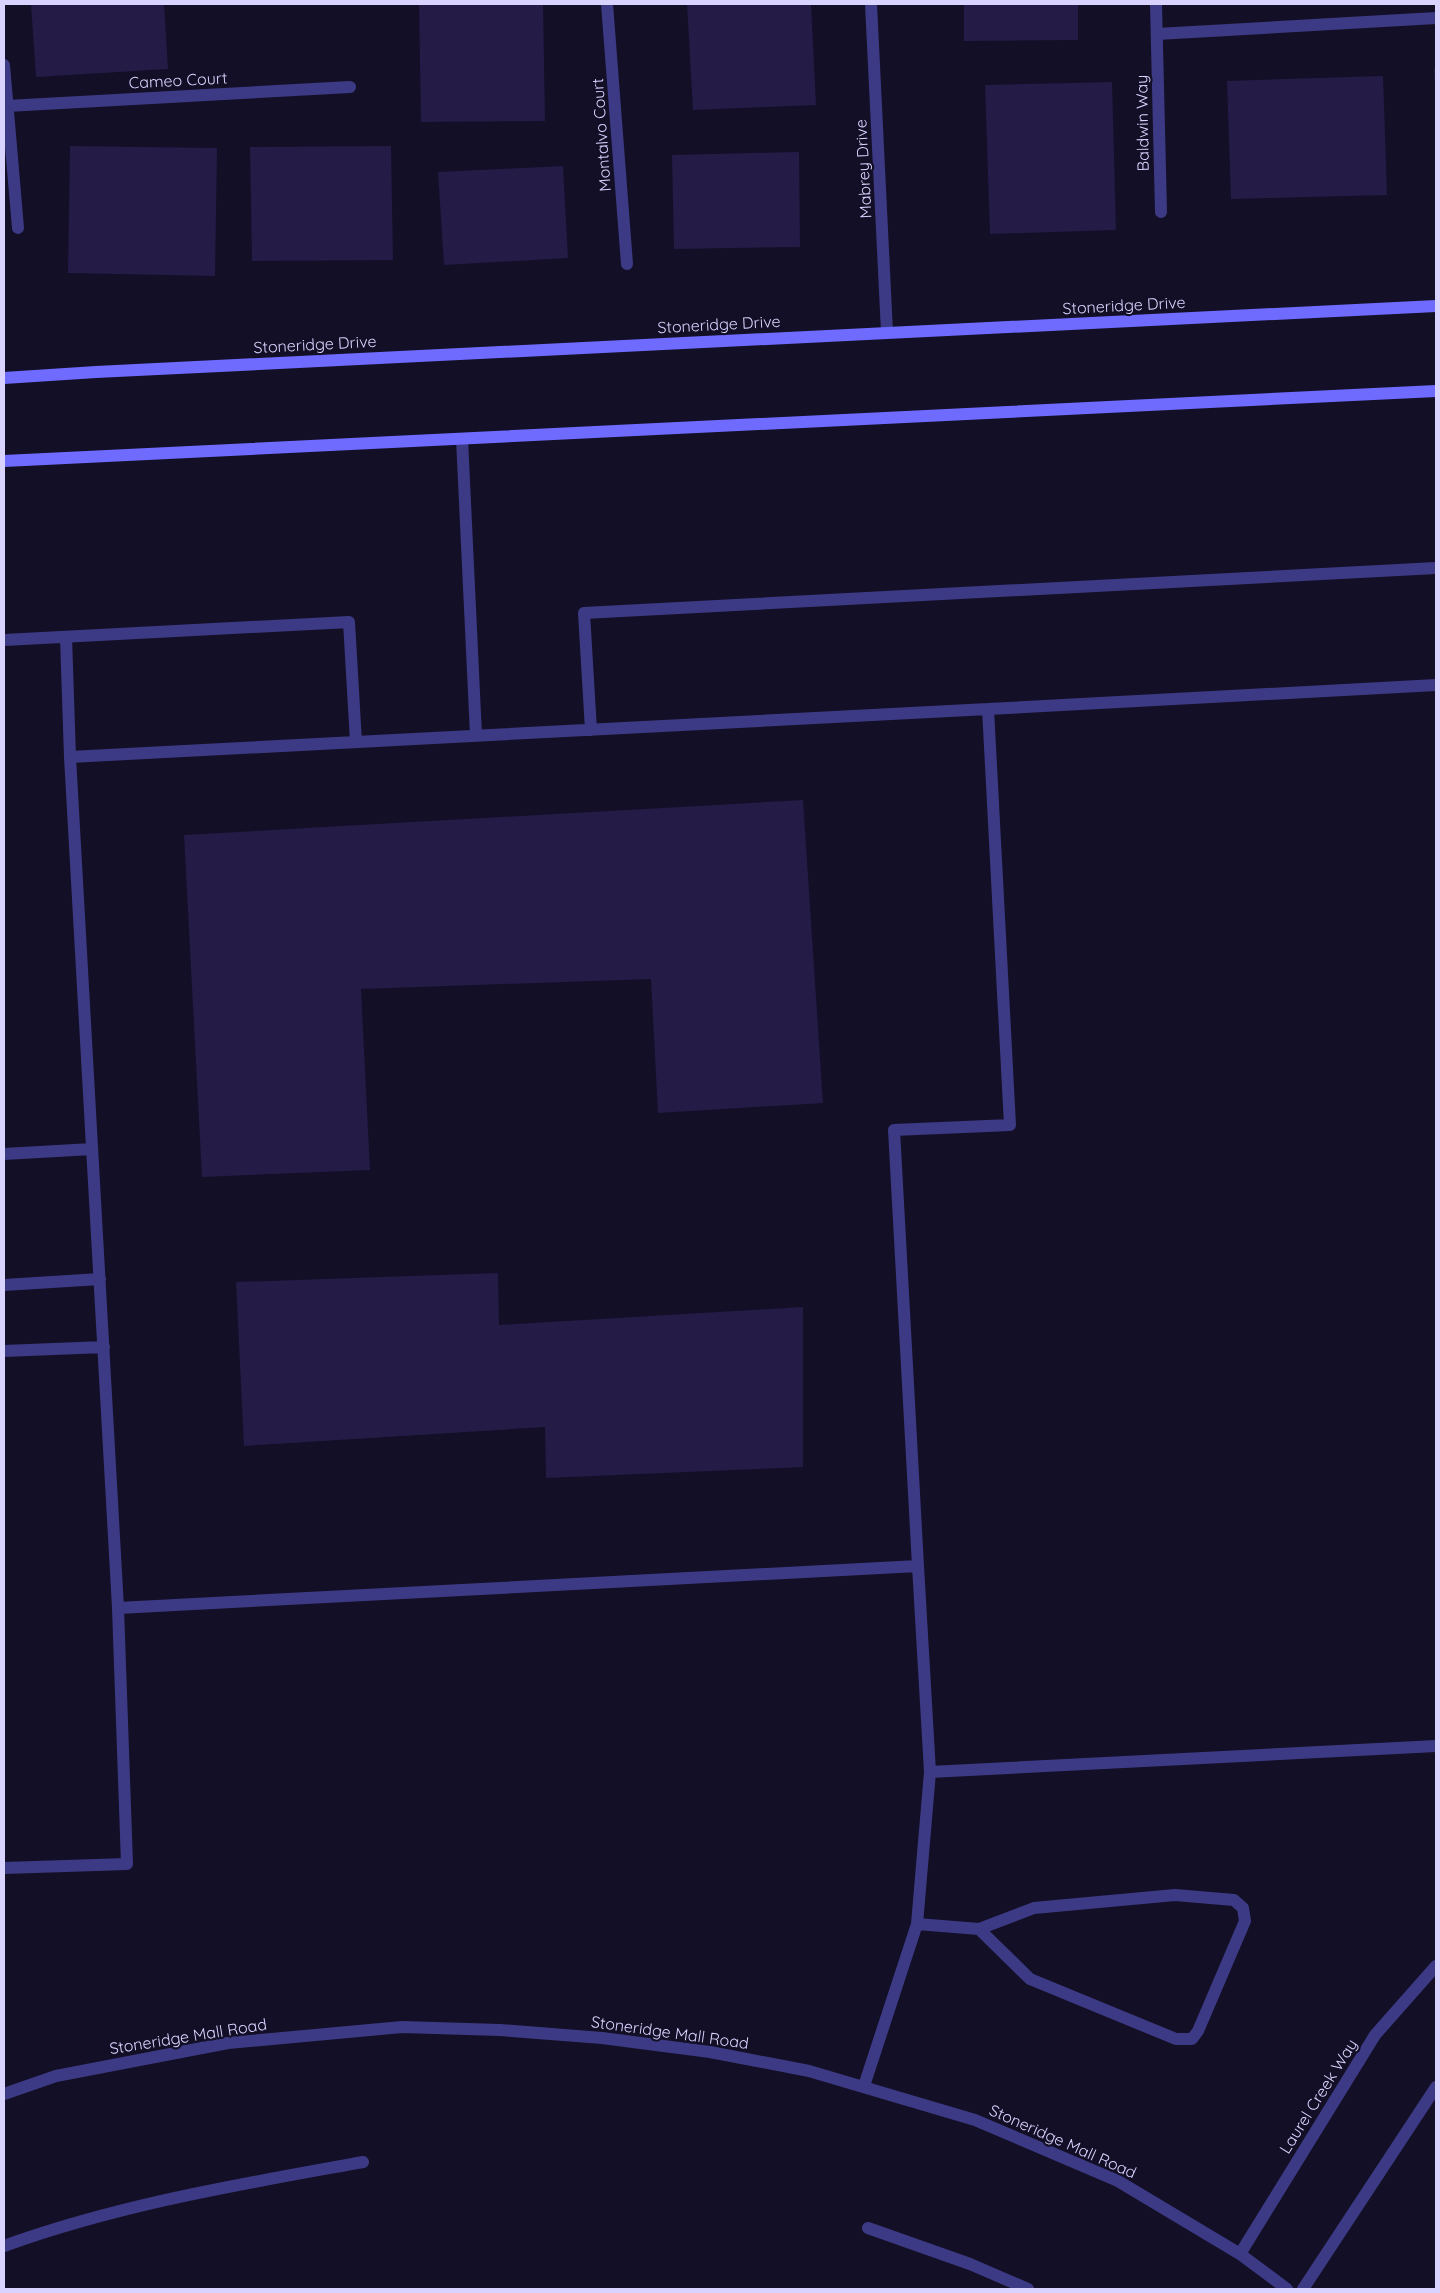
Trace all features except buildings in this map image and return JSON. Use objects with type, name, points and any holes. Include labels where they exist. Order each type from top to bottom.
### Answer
[{"type":"main road","name":"Stoneridge Drive","points":[[4,378],[887,332],[1436,306]]},
{"type":"main road","points":[[4,462],[1436,391]]},
{"type":"street","name":"Montalvo Court","points":[[607,4],[626,264]]},
{"type":"street","name":"Mabrey Drive","points":[[871,4],[887,332]]},
{"type":"street","name":"Baldwin Way","points":[[1156,4],[1161,212]]},
{"type":"street","points":[[1157,34],[1436,18]]},
{"type":"street","points":[[4,65],[18,228]]},
{"type":"street","name":"Cameo Court","points":[[7,106],[350,87]]},
{"type":"street","points":[[462,439],[476,735]]},
{"type":"street","points":[[591,730],[584,613],[1436,568]]},
{"type":"street","points":[[4,640],[349,622],[356,742]]},
{"type":"street","points":[[4,1868],[127,1864],[118,1608],[70,757],[66,637]]},
{"type":"street","points":[[70,757],[1436,685]]},
{"type":"street","points":[[864,2086],[917,1924],[930,1772],[894,1130],[1010,1124],[988,709]]},
{"type":"street","points":[[4,1154],[92,1149]]},
{"type":"street","points":[[4,1285],[100,1279]]},
{"type":"street","points":[[4,1351],[104,1347]]},
{"type":"street","points":[[118,1608],[918,1566]]},
{"type":"street","points":[[930,1772],[1436,1746]]},
{"type":"street","points":[[917,1924],[979,1929],[1034,1908],[1175,1895],[1234,1900],[1243,1908],[1245,1920],[1198,2031],[1192,2039],[1176,2039],[1030,1979],[979,1929]]},
{"type":"street","name":"Laurel Creek Way","points":[[1240,2254],[1375,2035],[1436,1966]]},
{"type":"street","name":"Stoneridge Mall Road","points":[[4,2094],[56,2076],[228,2043],[402,2027],[500,2030],[602,2038],[728,2056],[809,2071],[975,2120],[1118,2181],[1240,2254],[1287,2289]]},
{"type":"street","points":[[1303,2289],[1436,2087]]},
{"type":"street","points":[[4,2246],[42,2232],[143,2205],[364,2162]]},
{"type":"street","points":[[868,2228],[970,2264],[1028,2289]]}]
